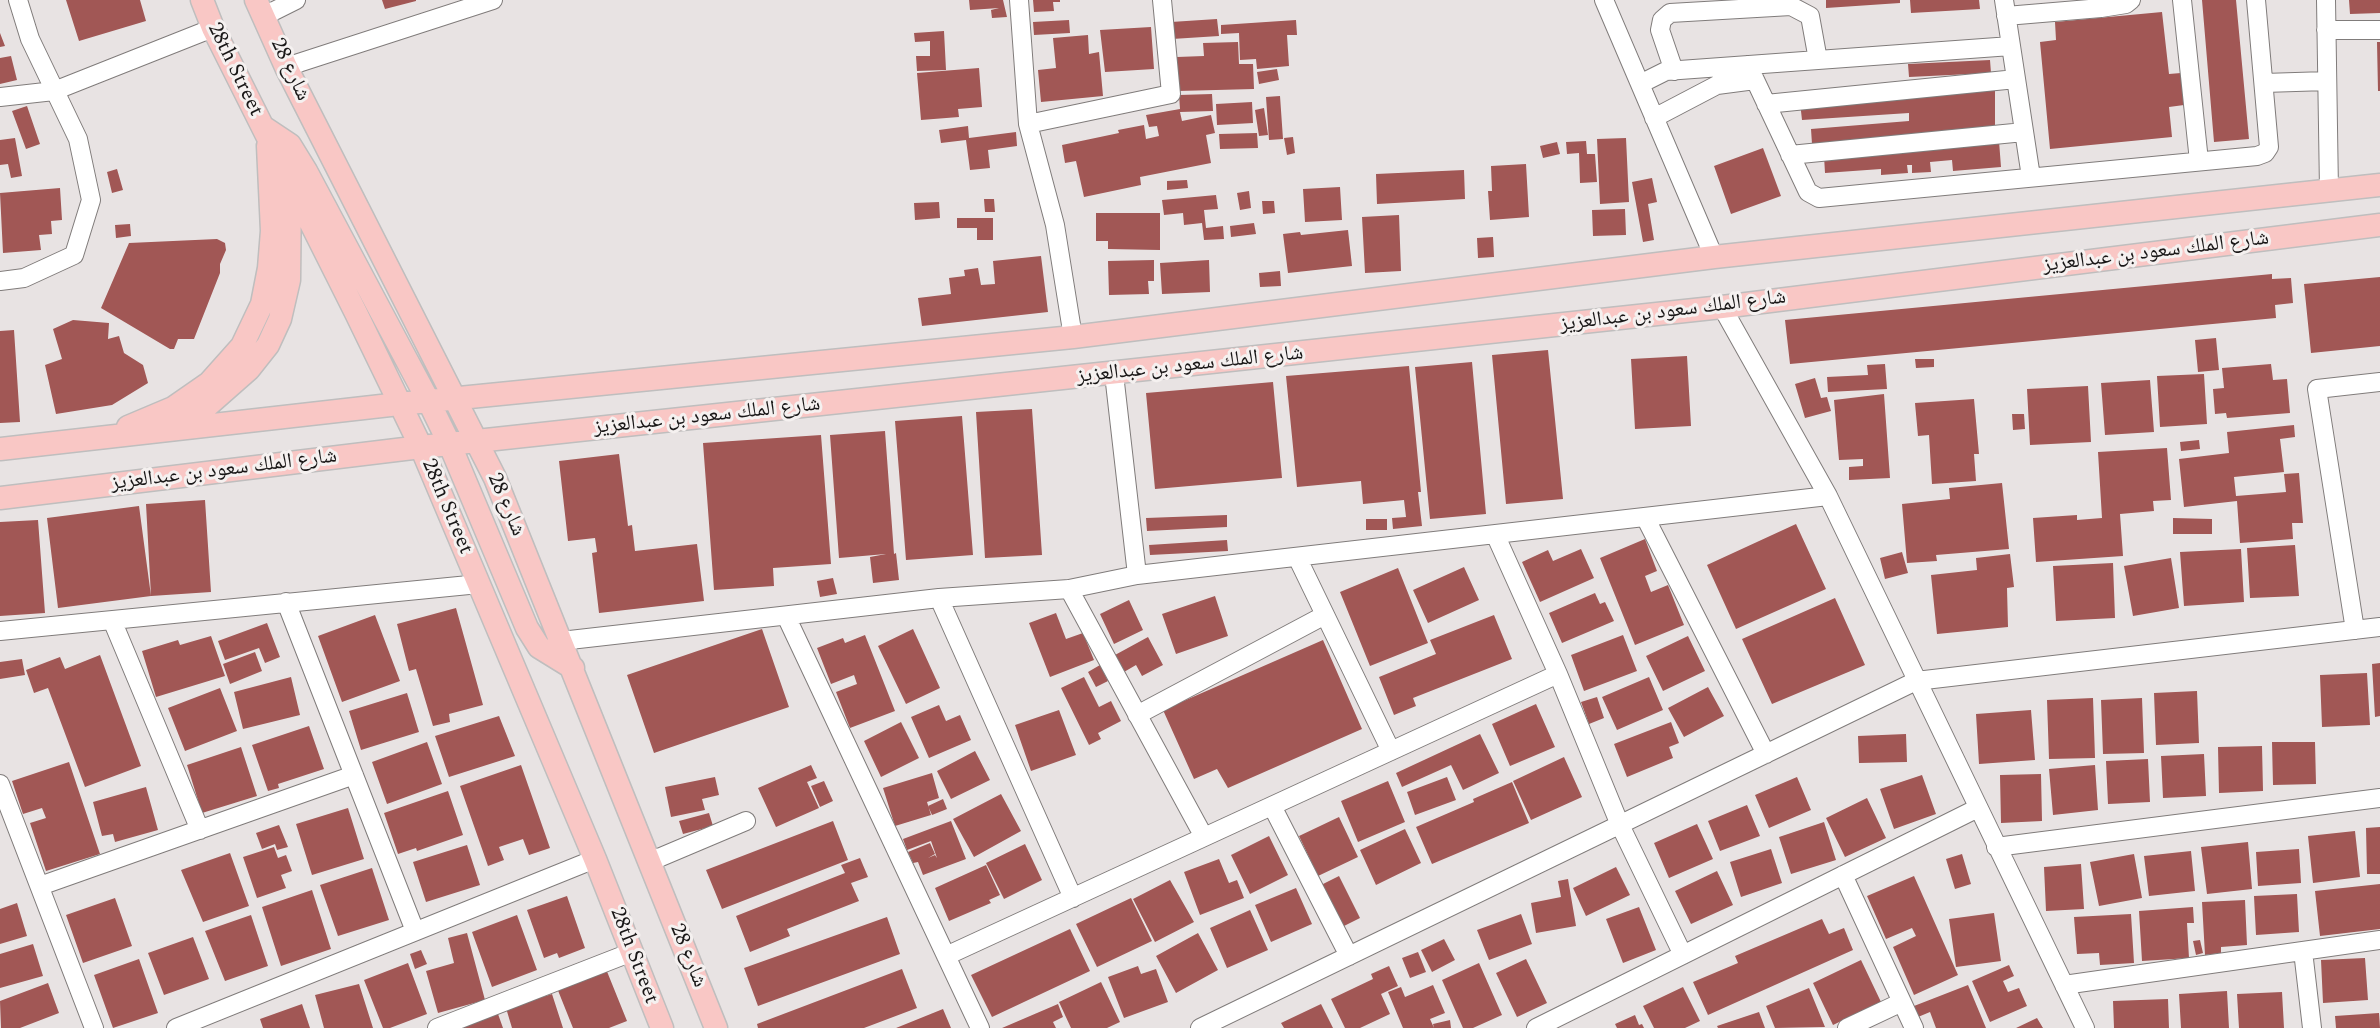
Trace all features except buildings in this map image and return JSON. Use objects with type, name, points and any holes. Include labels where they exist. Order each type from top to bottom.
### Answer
[{"type":"main road","name":"28th Street","points":[[202,0],[290,186],[356,313],[421,447],[595,858],[662,1028]]},
{"type":"main road","name":"شارع 28","points":[[260,8],[286,67],[495,478],[716,1028]]},
{"type":"main road","points":[[265,132],[290,145],[306,171],[429,402],[450,445],[527,628],[539,647],[573,668]]},
{"type":"main road","points":[[103,438],[173,408],[209,383],[242,346],[262,304],[270,268],[272,231],[265,132]]},
{"type":"main road","name":"شارع الملك سعود بن عبدالعزيز","points":[[0,449],[399,404],[1073,338],[1714,257],[2380,185]]},
{"type":"main road","points":[[182,428],[249,369],[268,345],[280,320],[289,280],[290,186]]},
{"type":"main road","name":"شارع الملك سعود بن عبدالعزيز","points":[[0,498],[421,447],[1722,307],[2380,225]]},
{"type":"street","points":[[0,281],[24,278],[74,255],[91,200],[78,139],[30,39],[18,0]]},
{"type":"street","points":[[260,8],[296,0]]},
{"type":"street","points":[[286,67],[471,3],[493,0]]},
{"type":"street","points":[[1019,0],[1028,124],[1054,225],[1073,338]]},
{"type":"street","points":[[1028,124],[1171,94],[1162,0]]},
{"type":"street","points":[[1604,0],[1714,257]]},
{"type":"street","points":[[2031,177],[2005,8],[2101,8],[2126,4],[2131,0]]},
{"type":"street","points":[[2182,0],[2199,161]]},
{"type":"street","points":[[1752,72],[1808,192],[1819,198],[2265,153],[2269,147],[2256,0]]},
{"type":"street","points":[[2326,0],[2329,190]]},
{"type":"street","points":[[1674,71],[1660,30],[1662,20],[1670,13],[1791,6],[1810,16],[1818,60]]},
{"type":"street","points":[[0,97],[54,91],[213,27]]},
{"type":"street","points":[[2326,30],[2380,30]]},
{"type":"street","points":[[1654,118],[1717,85],[1752,72],[1818,60],[2011,46]]},
{"type":"street","points":[[1640,84],[1666,71],[1752,72]]},
{"type":"street","points":[[1766,104],[2016,79]]},
{"type":"street","points":[[2264,83],[2327,81]]},
{"type":"street","points":[[1791,156],[2024,132]]},
{"type":"street","points":[[1722,307],[1828,496],[2085,1028]]},
{"type":"street","points":[[1114,374],[1137,575]]},
{"type":"street","points":[[2355,630],[2317,389],[2380,382]]},
{"type":"street","points":[[561,641],[939,598],[1069,589],[1137,575],[1828,496]]},
{"type":"street","points":[[1644,517],[1766,754]]},
{"type":"street","points":[[1495,534],[1558,674],[1620,825],[1683,955]]},
{"type":"street","points":[[1297,557],[1391,751]]},
{"type":"street","points":[[0,632],[479,584]]},
{"type":"street","points":[[1069,589],[1204,837]]},
{"type":"street","points":[[939,598],[1073,898]]},
{"type":"street","points":[[286,602],[415,931]]},
{"type":"street","points":[[1137,715],[1325,615]]},
{"type":"street","points":[[786,616],[980,1028]]},
{"type":"street","points":[[112,620],[200,830]]},
{"type":"street","points":[[1200,1028],[1916,681],[2380,627]]},
{"type":"street","points":[[946,956],[1558,674]]},
{"type":"street","points":[[40,886],[354,775]]},
{"type":"street","points":[[0,784],[94,1028]]},
{"type":"street","points":[[1996,847],[2380,798]]},
{"type":"street","points":[[1272,806],[1349,956]]},
{"type":"street","points":[[1536,1028],[1978,808]]},
{"type":"street","points":[[649,861],[746,821]]},
{"type":"street","points":[[176,1028],[595,858]]},
{"type":"street","points":[[1843,875],[1914,1028]]},
{"type":"street","points":[[2064,985],[2380,940]]},
{"type":"street","points":[[2303,951],[2312,1028]]},
{"type":"street","points":[[437,1028],[632,952]]},
{"type":"street","points":[[1848,1028],[1902,1002]]}]
